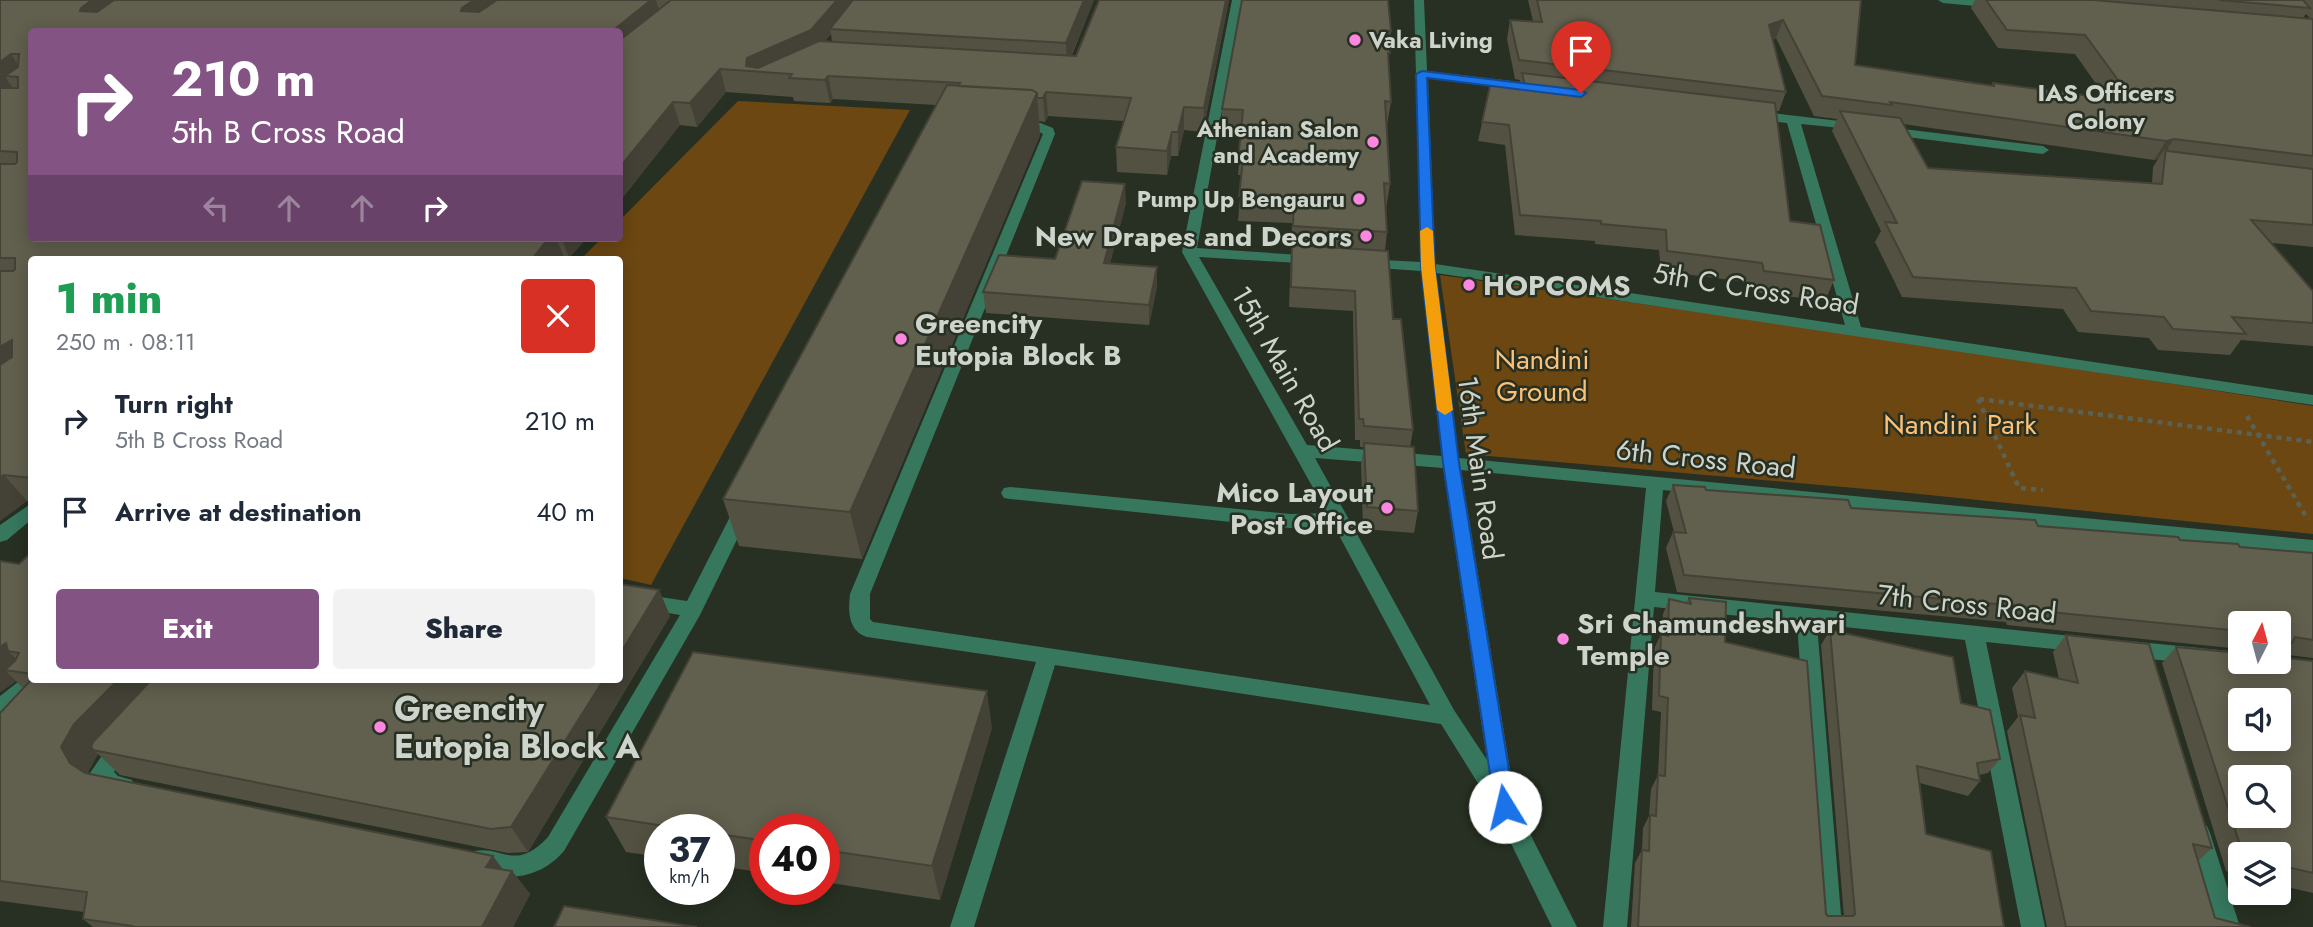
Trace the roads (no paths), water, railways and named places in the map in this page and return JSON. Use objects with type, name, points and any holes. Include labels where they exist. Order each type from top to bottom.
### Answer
[{"type":"street","points":[[1189,252],[1237,0]]},
{"type":"street","name":"16th Main Road","points":[[1419,0],[1428,267],[1451,463],[1505,807],[1565,927]]},
{"type":"street","points":[[1943,0],[2012,6]]},
{"type":"street","points":[[1422,74],[1532,88]]},
{"type":"street","points":[[1738,113],[1863,128]]},
{"type":"street","points":[[1793,120],[1854,330]]},
{"type":"street","points":[[1001,124],[1044,127],[1049,134],[860,594],[860,622],[867,629],[1447,716]]},
{"type":"street","points":[[1877,130],[2043,150]]},
{"type":"street","name":"5th C Cross Road","points":[[1189,252],[1428,267],[2313,400]]},
{"type":"street","name":"15th Main Road","points":[[1189,252],[1447,716],[1505,807]]},
{"type":"street","name":"6th Cross Road","points":[[1302,451],[1655,482],[2313,547]]},
{"type":"street","points":[[1615,927],[1655,482]]},
{"type":"street","points":[[1010,493],[1290,521],[1339,519]]},
{"type":"street","points":[[453,856],[508,867],[528,866],[544,859],[556,844],[693,610],[748,498]]},
{"type":"street","points":[[0,535],[28,512]]},
{"type":"street","points":[[623,598],[693,610]]},
{"type":"street","name":"7th Cross Road","points":[[1646,599],[2228,659]]},
{"type":"street","points":[[1806,615],[1830,927]]},
{"type":"street","points":[[1974,633],[2034,927]]},
{"type":"street","points":[[2145,650],[2153,677]]},
{"type":"street","points":[[962,927],[1048,656]]},
{"type":"street","points":[[0,709],[29,683]]},
{"type":"street","points":[[138,729],[110,758],[101,774],[112,785],[139,790]]},
{"type":"street","points":[[2192,808],[2228,927]]},
{"type":"place","name":"Vaka Living","points":[[1355,40]]},
{"type":"place","name":"Athenian Salon and Academy","points":[[1373,142]]},
{"type":"place","name":"Pump Up Bengauru","points":[[1359,199]]},
{"type":"place","name":"New Drapes and Decors","points":[[1366,236]]},
{"type":"place","name":"HOPCOMS","points":[[1469,285]]},
{"type":"place","name":"Greencity Eutopia Block B","points":[[901,339]]},
{"type":"place","name":"Mico Layout Post Office","points":[[1387,508]]},
{"type":"place","name":"Sri Chamundeshwari Temple","points":[[1563,639]]},
{"type":"place","name":"Greencity Eutopia Block A","points":[[380,727]]},
{"type":"district","name":"IAS Officers Colony","points":[[2106,106]]},
{"type":"park label","name":"Nandini Ground","points":[[1542,375]]},
{"type":"park label","name":"Nandini Park","points":[[1960,424]]}]
